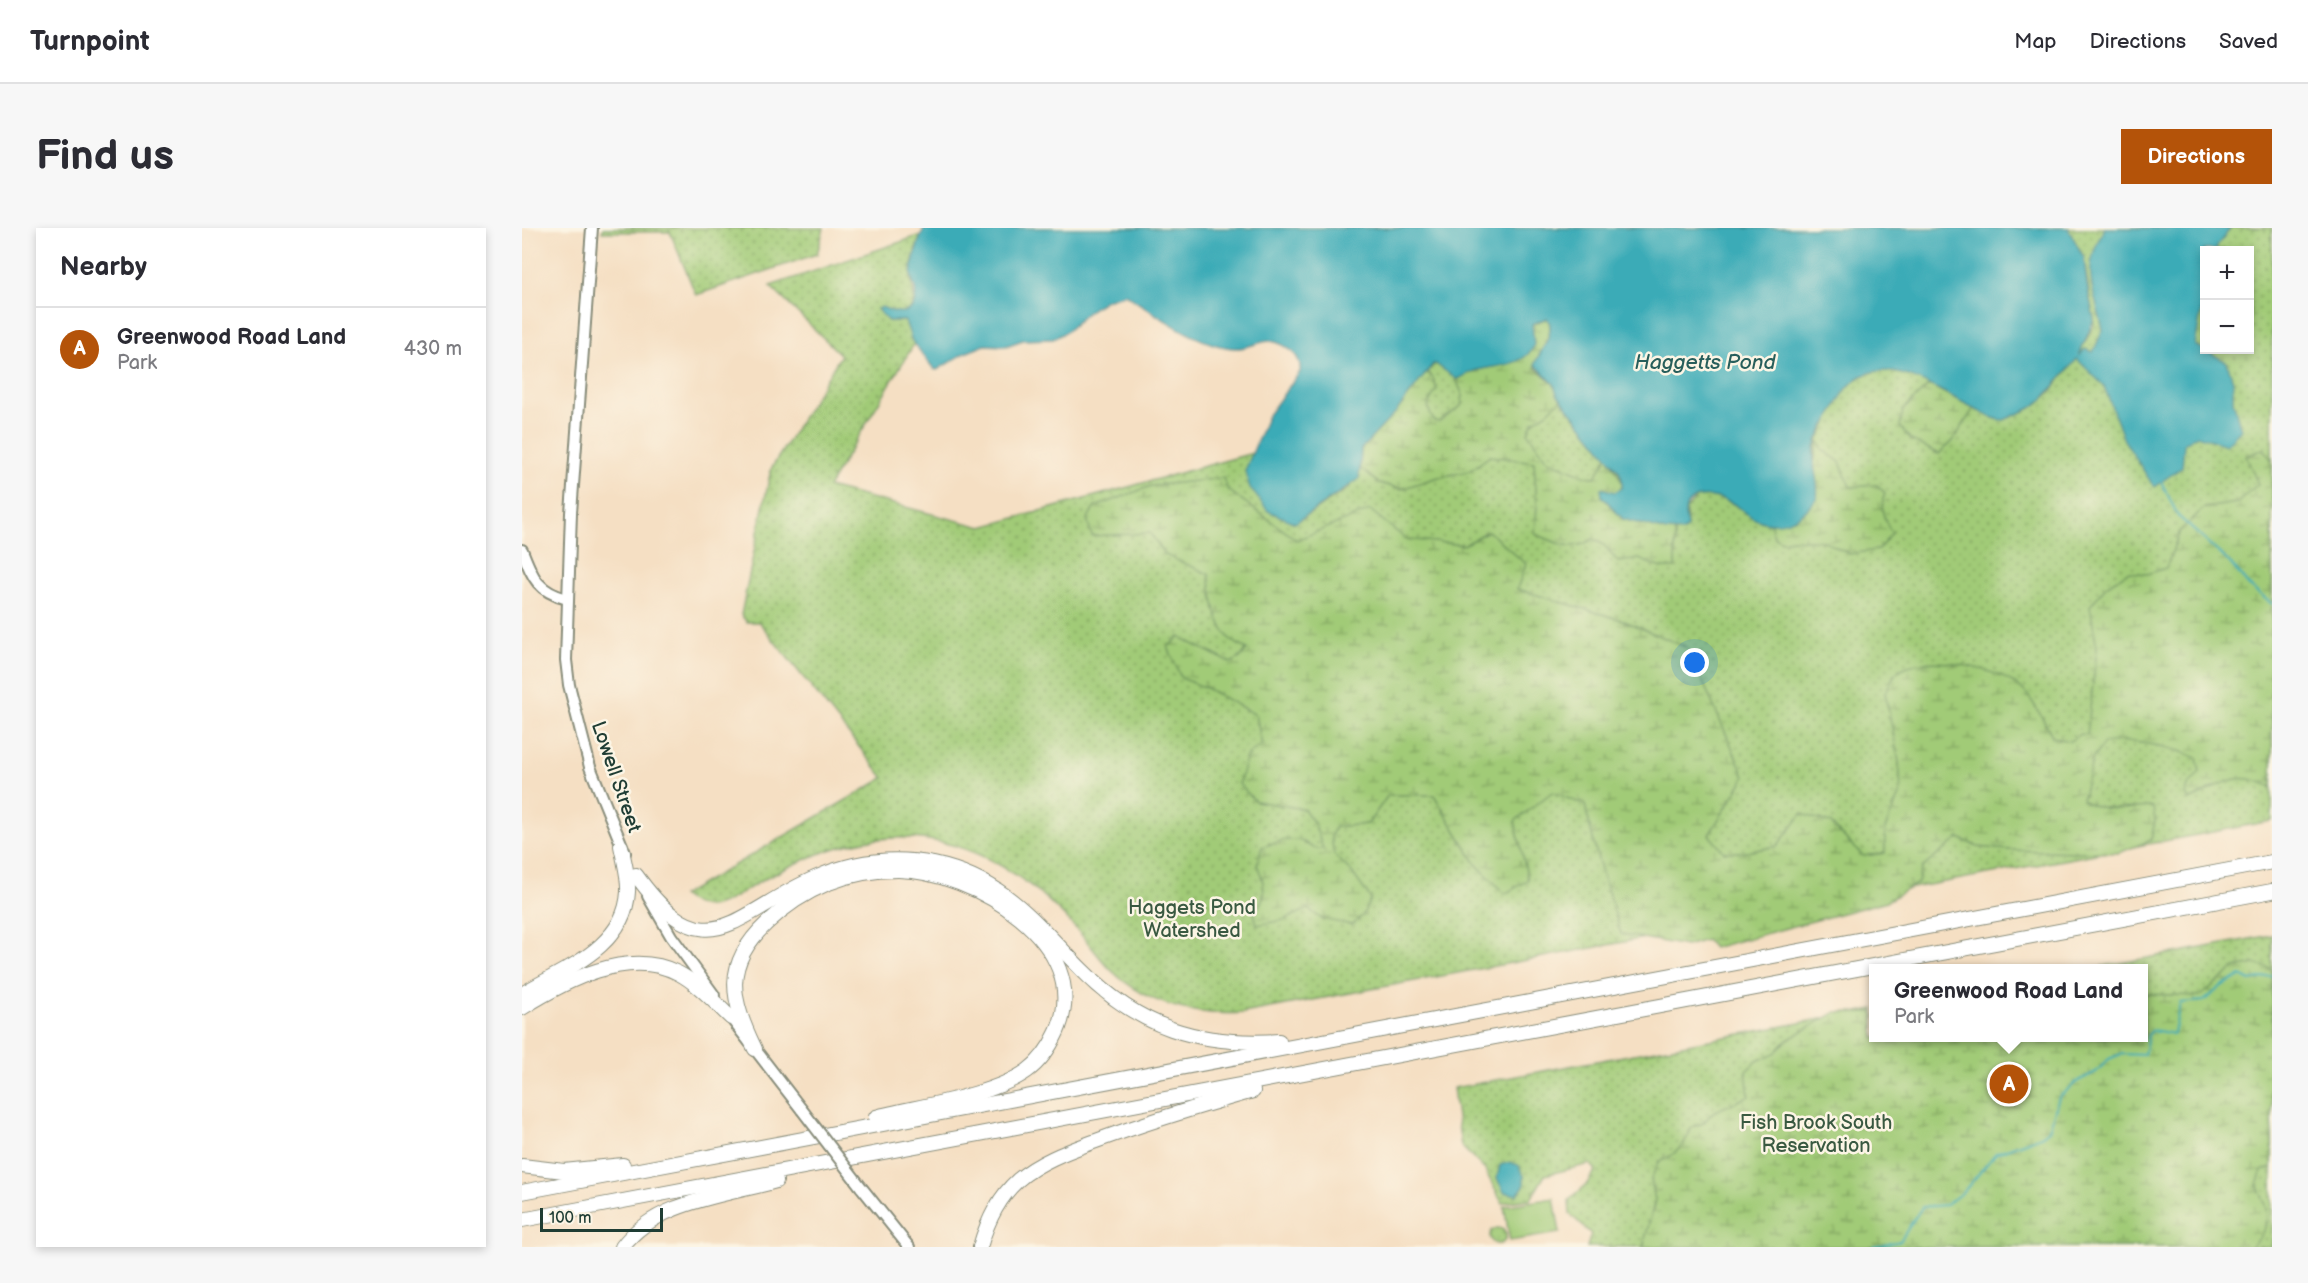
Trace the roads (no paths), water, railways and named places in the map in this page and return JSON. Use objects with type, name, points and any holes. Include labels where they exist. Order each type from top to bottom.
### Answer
[{"type":"highway","points":[[522,994],[600,946],[618,927],[628,894],[621,846]]},
{"type":"highway","points":[[636,875],[656,902],[673,918],[694,927],[711,929],[733,923],[812,879],[847,866],[890,860],[946,867],[982,880],[1010,897],[1107,994],[1133,1012],[1159,1025],[1192,1036],[1226,1042],[1332,1038]]},
{"type":"highway","points":[[522,1192],[2272,862]]},
{"type":"highway","points":[[755,1049],[738,1012],[734,991],[736,972],[745,949],[763,927],[797,899],[829,883],[858,874],[887,870],[917,871],[948,878],[980,891],[1011,911],[1031,929],[1052,956],[1062,979],[1064,1005],[1058,1030],[1042,1058],[1018,1076],[998,1086],[777,1144]]},
{"type":"highway","points":[[1885,964],[2272,891]]},
{"type":"highway","points":[[522,1008],[561,987],[598,972],[640,964],[679,974],[702,990],[731,1018]]},
{"type":"highway","points":[[522,1220],[1869,967]]},
{"type":"highway","points":[[980,1247],[987,1225],[1003,1198],[1018,1180],[1043,1163],[1134,1127],[1313,1072]]},
{"type":"highway","points":[[622,1247],[642,1225],[667,1211],[865,1156]]},
{"type":"highway","points":[[522,1166],[564,1171],[706,1158]]},
{"type":"main road","name":"Lowell Street","points":[[592,228],[567,599],[569,685],[590,767],[621,846],[672,936],[731,1018],[909,1247]]},
{"type":"main road","points":[[522,550],[531,574],[546,592],[567,599]]},
{"type":"water","name":"Haggetts Pond","points":[[924,228],[2068,228],[2084,258],[2094,319],[2079,356],[2085,349],[2093,352],[2103,330],[2093,289],[2091,267],[2097,243],[2105,228],[2231,228],[2217,246],[2200,246],[2200,318],[2195,345],[2200,348],[2200,354],[2212,354],[2227,362],[2233,381],[2233,401],[2241,430],[2226,445],[2197,435],[2184,444],[2182,467],[2154,487],[2124,440],[2104,386],[2077,359],[2043,399],[2031,408],[2004,420],[1989,417],[1915,378],[1880,371],[1864,374],[1850,385],[1822,430],[1814,454],[1817,497],[1805,512],[1789,521],[1772,523],[1753,518],[1730,502],[1702,497],[1690,501],[1686,506],[1687,528],[1682,532],[1666,531],[1623,519],[1602,496],[1601,488],[1615,492],[1622,487],[1619,471],[1557,394],[1554,384],[1535,364],[1549,335],[1550,323],[1547,318],[1532,324],[1534,346],[1529,353],[1516,362],[1474,371],[1456,379],[1433,364],[1396,412],[1361,449],[1359,479],[1295,523],[1268,511],[1250,488],[1245,471],[1268,415],[1300,372],[1298,360],[1292,351],[1271,341],[1239,348],[1220,346],[1191,335],[1125,294],[1106,300],[1091,309],[1066,332],[1053,339],[1023,340],[1006,346],[985,345],[965,353],[937,370],[912,341],[905,321],[888,321],[877,309],[882,307],[901,312],[907,311],[914,304],[915,288],[911,274]]},
{"type":"water","points":[[1510,1162],[1518,1165],[1524,1176],[1524,1186],[1517,1195],[1504,1192],[1497,1178],[1500,1165]]},
{"type":"waterway","points":[[2161,481],[2178,516],[2230,563],[2249,586],[2272,604]]},
{"type":"waterway","points":[[2148,1035],[2153,1030],[2174,1034],[2180,1003],[2204,1001],[2223,985],[2241,976],[2251,981],[2272,976]]},
{"type":"waterway","points":[[1874,1247],[1900,1241],[1922,1207],[1946,1205],[1965,1190],[1996,1153],[2041,1136],[2049,1130],[2059,1097],[2078,1081],[2096,1072],[2109,1059],[2121,1054],[2144,1055],[2147,1042]]},
{"type":"place","name":"Greenwood Road Land","points":[[2009,1084]]},
{"type":"park label","name":"Haggets Pond Watershed","points":[[1192,920]]},
{"type":"park label","name":"Fish Brook South Reservation","points":[[1816,1134]]}]
